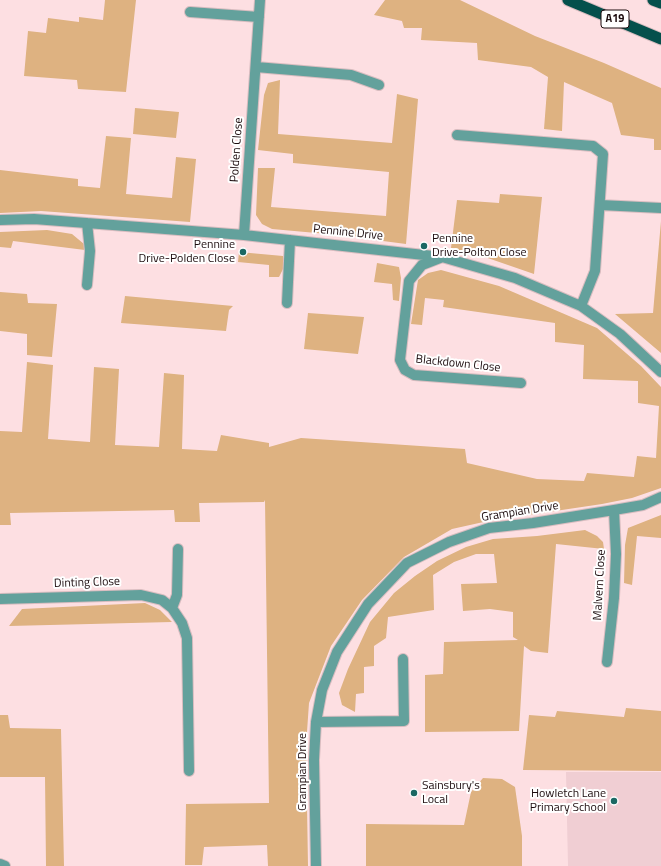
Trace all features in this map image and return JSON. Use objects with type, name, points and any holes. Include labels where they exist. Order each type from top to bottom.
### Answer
[{"type":"highway","name":"A19","points":[[568,0],[661,39]]},
{"type":"highway","points":[[653,0],[661,3]]},
{"type":"street","name":"Polden Close","points":[[244,235],[260,0]]},
{"type":"street","points":[[190,12],[259,17]]},
{"type":"street","points":[[256,67],[351,75],[379,85]]},
{"type":"street","points":[[457,135],[593,146],[603,154],[595,271],[581,306]]},
{"type":"street","points":[[600,205],[661,208]]},
{"type":"street","name":"Pennine Drive","points":[[0,220],[34,219],[244,235],[442,257],[515,278],[581,306],[620,334],[661,372]]},
{"type":"street","points":[[86,223],[90,251],[87,285]]},
{"type":"street","points":[[287,303],[290,240]]},
{"type":"street","name":"Blackdown Close","points":[[442,257],[422,265],[409,281],[400,360],[405,370],[414,375],[521,383]]},
{"type":"street","name":"Grampian Drive","points":[[316,866],[314,760],[316,722],[322,690],[337,652],[368,604],[407,563],[449,542],[489,528],[534,523],[614,510],[643,504],[661,497]]},
{"type":"street","name":"Malvern Close","points":[[607,662],[614,598],[616,554],[614,510]]},
{"type":"street","points":[[172,608],[177,594],[178,549]]},
{"type":"street","name":"Dinting Close","points":[[0,599],[141,595],[162,600],[172,608],[182,623],[187,638],[189,771]]},
{"type":"street","points":[[316,722],[404,721],[403,659]]},
{"type":"street","points":[[0,864],[5,866]]},
{"type":"shaded area","points":[[105,0],[136,0],[126,92],[78,89],[77,80],[24,76],[28,31],[46,33],[48,18],[79,22],[79,17],[103,20]]},
{"type":"shaded area","points":[[385,0],[460,0],[535,36],[604,63],[661,88],[661,150],[654,150],[654,139],[621,135],[612,103],[564,82],[562,131],[544,129],[548,77],[531,67],[478,60],[477,43],[421,40],[422,28],[404,28],[402,21],[374,15]]},
{"type":"shaded area","points":[[280,80],[278,134],[392,143],[397,94],[418,99],[406,244],[383,241],[383,239],[272,229],[262,224],[256,215],[258,168],[275,168],[271,207],[386,216],[389,172],[293,163],[293,154],[258,150],[264,95],[268,83]]},
{"type":"shaded area","points":[[135,108],[179,112],[176,138],[133,134]]},
{"type":"shaded area","points":[[106,136],[131,138],[126,194],[172,198],[176,157],[196,159],[190,222],[41,211],[0,213],[0,170],[78,179],[78,186],[100,188]]},
{"type":"shaded area","points":[[500,194],[542,197],[534,274],[479,255],[451,248],[457,200],[499,203]]},
{"type":"shaded area","points":[[661,221],[661,353],[615,314],[653,313]]},
{"type":"shaded area","points":[[47,230],[72,234],[84,244],[85,250],[13,241],[11,248],[0,247],[0,232]]},
{"type":"shaded area","points":[[239,252],[283,256],[285,265],[279,277],[269,277],[269,265],[238,262]]},
{"type":"shaded area","points":[[377,263],[399,267],[401,278],[399,301],[393,300],[392,284],[374,282]]},
{"type":"shaded area","points":[[441,270],[499,286],[597,328],[641,366],[661,387],[661,488],[632,498],[602,504],[488,521],[452,529],[404,557],[362,600],[331,646],[309,703],[306,746],[308,866],[268,866],[267,845],[204,847],[202,865],[185,865],[186,804],[269,803],[265,500],[264,502],[199,503],[200,522],[175,522],[174,510],[10,513],[11,525],[0,525],[0,431],[22,432],[27,362],[53,365],[48,439],[90,442],[94,367],[119,369],[115,445],[159,447],[164,373],[184,375],[182,449],[217,451],[221,435],[269,443],[269,447],[301,438],[465,449],[467,463],[537,479],[584,481],[587,473],[634,477],[637,456],[656,458],[659,406],[638,403],[638,381],[583,379],[584,345],[555,342],[555,323],[443,307],[444,300],[425,298],[422,325],[411,324],[418,280],[428,273]]},
{"type":"shaded area","points":[[0,292],[27,294],[28,303],[57,304],[52,357],[27,355],[27,334],[0,331]]},
{"type":"shaded area","points":[[125,296],[233,306],[229,310],[226,331],[121,323]]},
{"type":"shaded area","points":[[308,313],[364,317],[358,354],[304,349]]},
{"type":"shaded area","points":[[661,515],[661,538],[637,536],[632,585],[624,583],[625,545],[628,528]]},
{"type":"shaded area","points":[[585,530],[597,536],[603,542],[604,549],[556,544],[548,653],[531,651],[524,646],[519,731],[425,732],[425,675],[443,674],[444,642],[518,640],[513,637],[513,612],[490,609],[463,611],[461,584],[497,583],[494,554],[476,554],[454,562],[433,575],[434,610],[388,617],[386,638],[374,646],[374,666],[364,667],[364,693],[356,694],[355,712],[342,705],[339,693],[348,669],[370,622],[394,593],[415,576],[437,561],[466,547],[493,539],[537,536]]},
{"type":"shaded area","points":[[145,603],[160,610],[172,622],[9,626],[22,609]]},
{"type":"shaded area","points":[[626,708],[661,711],[661,771],[523,770],[529,715],[555,717],[557,711],[624,717]]},
{"type":"shaded area","points":[[0,715],[8,715],[10,728],[61,729],[64,866],[46,866],[45,777],[0,777]]},
{"type":"shaded area","name":"Howletch Lane Primary School","points":[[566,772],[661,772],[661,866],[568,866]]},
{"type":"shaded area","points":[[483,778],[502,779],[515,787],[522,836],[522,866],[366,866],[366,824],[464,825],[471,792]]},
{"type":"place","name":"Pennine Drive-Polton Close","points":[[424,246]]},
{"type":"place","name":"Pennine Drive-Polden Close","points":[[243,252]]},
{"type":"place","name":"Sainsbury's Local","points":[[414,793]]},
{"type":"place","name":"Howletch Lane Primary School","points":[[614,801]]}]
